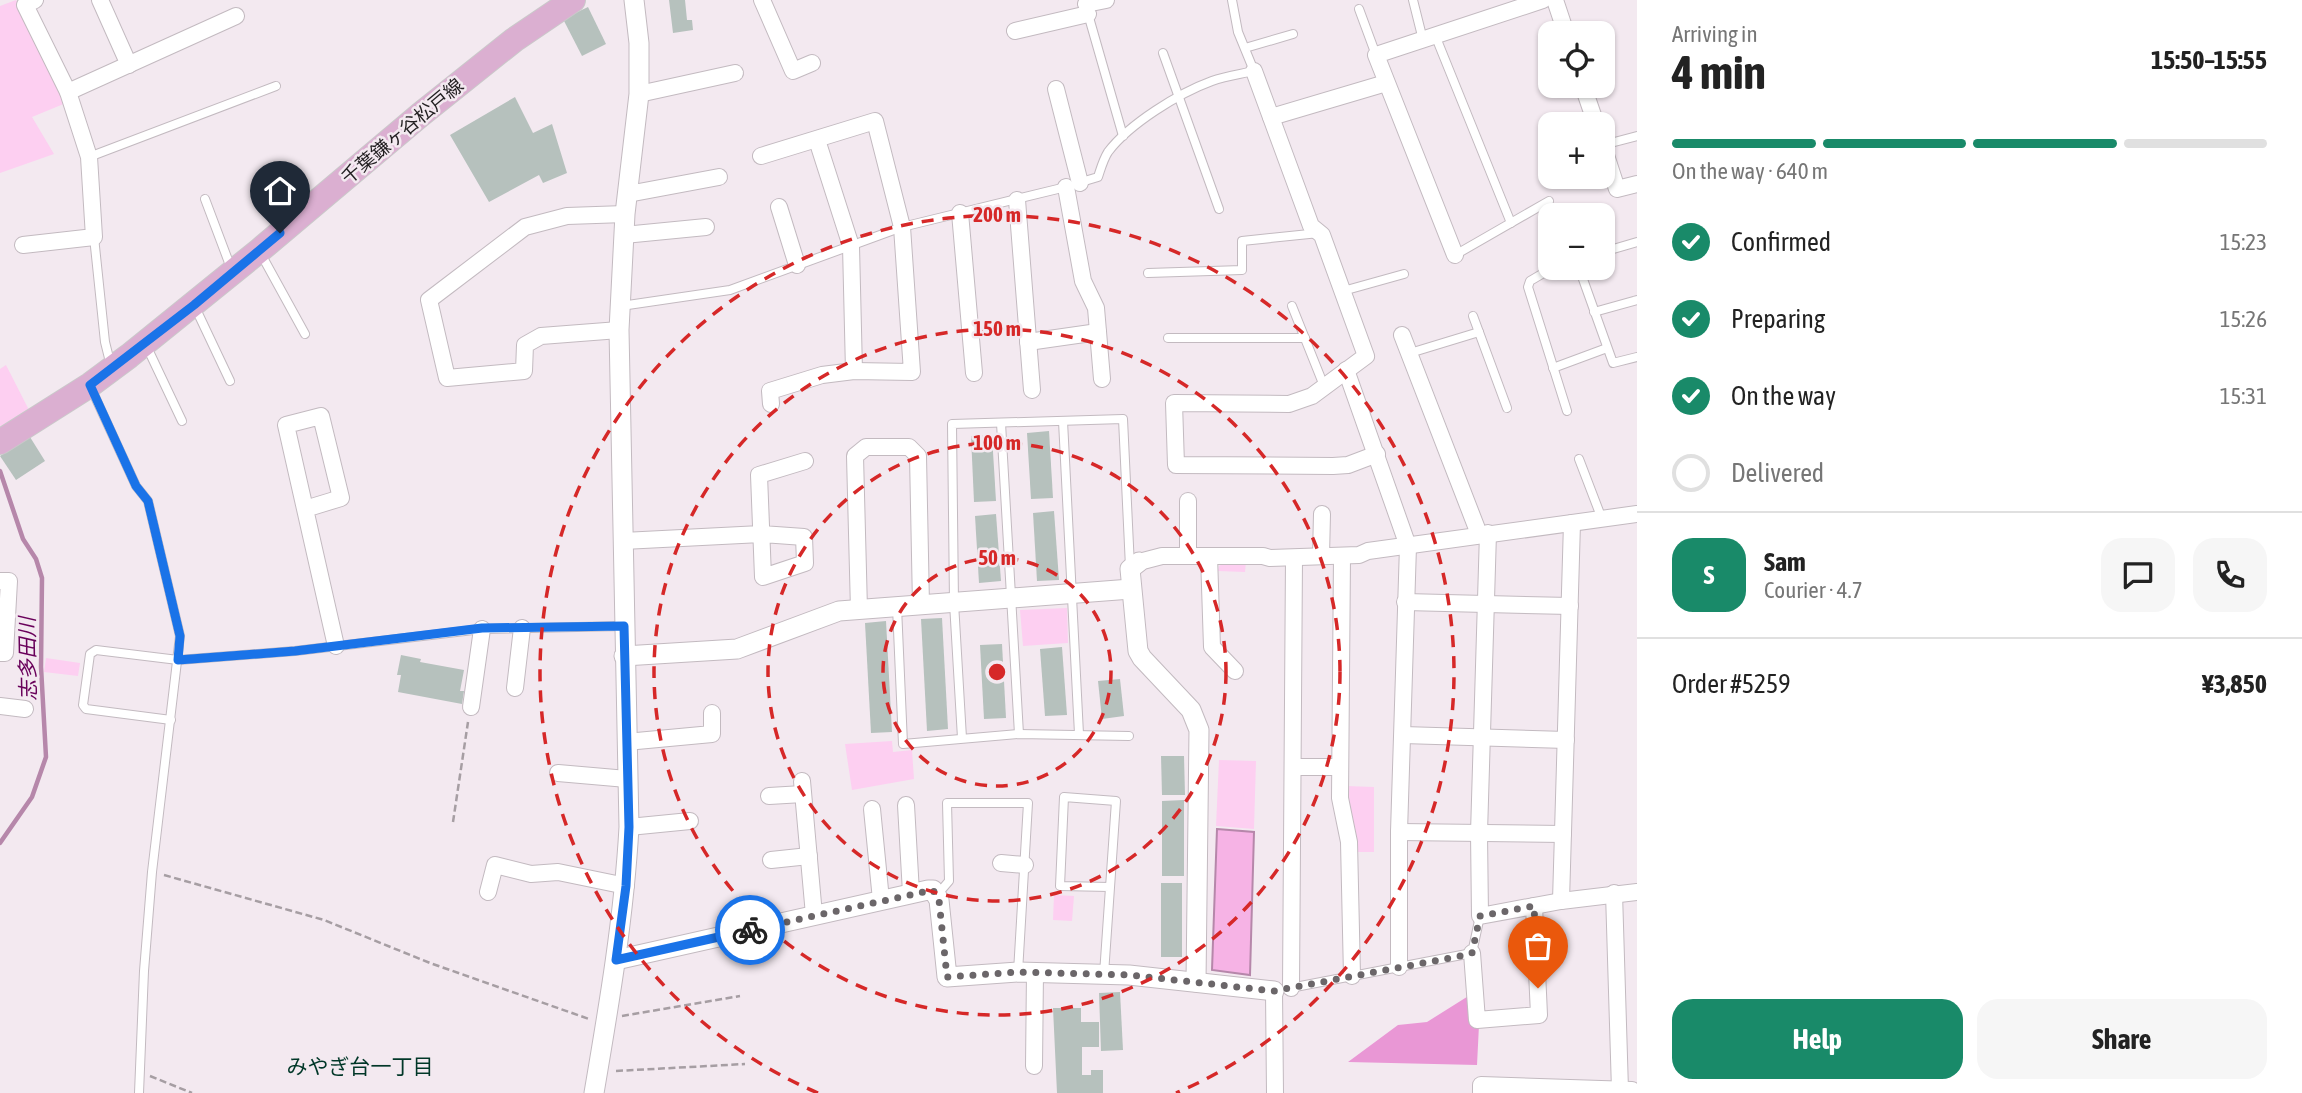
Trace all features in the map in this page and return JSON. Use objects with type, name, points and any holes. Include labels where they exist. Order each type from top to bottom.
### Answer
[{"type":"main road","name":"千葉鎌ヶ谷松戸線","points":[[0,442],[112,369],[194,305],[431,106],[514,40],[573,0]]},
{"type":"street","points":[[23,245],[94,237],[89,157],[68,92],[25,5],[35,0]]},
{"type":"street","points":[[100,0],[129,65]]},
{"type":"street","points":[[594,1093],[626,886],[629,827],[619,330],[625,214],[639,94],[639,43],[634,0]]},
{"type":"street","points":[[762,0],[793,71],[812,63]]},
{"type":"street","points":[[1015,32],[1106,0]]},
{"type":"street","points":[[1455,255],[1376,55],[1543,0]]},
{"type":"street","points":[[1555,0],[1562,21]]},
{"type":"street","points":[[68,92],[236,16]]},
{"type":"street","points":[[1254,71],[1311,226],[1322,235],[1366,356],[1312,396],[1289,404],[1174,403],[1176,465],[1333,466],[1348,465],[1377,454]]},
{"type":"street","points":[[639,94],[735,73]]},
{"type":"street","points":[[1271,117],[1386,83]]},
{"type":"street","points":[[1056,89],[1073,185],[1083,281],[1096,308],[1102,379]]},
{"type":"street","points":[[761,156],[875,121],[902,227],[912,372],[854,371],[822,375],[770,391],[771,404]]},
{"type":"street","points":[[817,140],[851,246],[854,371]]},
{"type":"street","points":[[628,194],[719,177]]},
{"type":"street","points":[[1615,183],[1617,189],[1637,184]]},
{"type":"street","points":[[1017,200],[1032,390]]},
{"type":"street","points":[[779,207],[797,265]]},
{"type":"street","points":[[960,212],[974,373]]},
{"type":"street","points":[[619,330],[541,336],[525,345],[524,371],[447,378],[429,300],[524,227],[567,216],[625,214]]},
{"type":"street","points":[[624,235],[706,227]]},
{"type":"street","points":[[1028,342],[1098,332]]},
{"type":"street","points":[[1402,335],[1484,534],[1486,602],[1479,834],[1480,916],[1561,901],[1637,892]]},
{"type":"street","points":[[1346,370],[1408,545],[1399,832],[1399,967]]},
{"type":"street","points":[[305,509],[341,498],[321,416],[286,425],[305,509],[336,646]]},
{"type":"street","points":[[859,610],[855,456],[866,447],[909,447],[918,456],[921,605]]},
{"type":"street","points":[[623,541],[761,534],[759,475],[805,461]]},
{"type":"street","points":[[1188,501],[1188,556]]},
{"type":"street","points":[[1321,556],[1322,514]]},
{"type":"street","points":[[1196,982],[1199,730],[1191,710],[1138,651],[1131,589],[1135,566],[1162,556],[1294,558],[1359,555],[1368,551],[1408,545],[1637,514]]},
{"type":"street","points":[[1561,901],[1572,523]]},
{"type":"street","points":[[1209,556],[1212,647],[1235,671]]},
{"type":"street","points":[[1342,556],[1340,798],[1349,842],[1352,976]]},
{"type":"street","points":[[1275,1093],[1293,767],[1294,558]]},
{"type":"street","points":[[0,581],[9,581],[5,653],[0,653]]},
{"type":"street","points":[[624,656],[737,649],[839,611],[1131,589]]},
{"type":"street","points":[[1405,602],[1570,606]]},
{"type":"street","points":[[471,707],[482,628]]},
{"type":"street","points":[[515,688],[522,628]]},
{"type":"street","points":[[0,706],[25,709]]},
{"type":"street","points":[[626,742],[712,734],[712,713]]},
{"type":"street","points":[[1403,735],[1566,740]]},
{"type":"street","points":[[1293,767],[1340,767]]},
{"type":"street","points":[[558,773],[627,779]]},
{"type":"street","points":[[769,796],[803,787],[814,915]]},
{"type":"street","points":[[906,805],[911,893]]},
{"type":"street","points":[[872,809],[881,900]]},
{"type":"street","points":[[629,827],[690,821]]},
{"type":"street","points":[[1399,832],[1563,834]]},
{"type":"street","points":[[771,860],[809,856]]},
{"type":"street","points":[[1001,863],[1024,865]]},
{"type":"street","points":[[488,892],[495,865],[531,874],[558,872],[626,886]]},
{"type":"street","points":[[616,960],[933,890],[937,895],[947,977],[1027,972],[1104,974],[1282,989]]},
{"type":"street","points":[[1481,1093],[1482,1085],[1626,1092],[1614,893]]},
{"type":"street","points":[[1472,953],[1477,1020],[1539,1015],[1534,906]]},
{"type":"street","points":[[1027,972],[1034,1066]]},
{"type":"lane","points":[[621,306],[730,290],[902,227],[1017,200],[1098,177],[1102,163],[1123,136],[1177,98],[1212,80],[1254,71],[1238,32],[1232,0]]},
{"type":"lane","points":[[1413,0],[1511,223]]},
{"type":"lane","points":[[1087,6],[1123,136]]},
{"type":"lane","points":[[1359,9],[1376,55]]},
{"type":"lane","points":[[1245,48],[1293,34]]},
{"type":"lane","points":[[1163,53],[1219,209]]},
{"type":"lane","points":[[89,157],[276,86]]},
{"type":"lane","points":[[1615,142],[1637,136]]},
{"type":"lane","points":[[205,199],[233,272]]},
{"type":"lane","points":[[1455,255],[1549,201]]},
{"type":"lane","points":[[1148,274],[1242,270],[1242,241],[1319,233]]},
{"type":"lane","points":[[94,237],[105,342],[112,369]]},
{"type":"lane","points":[[1615,248],[1637,242]]},
{"type":"lane","points":[[260,250],[304,334]]},
{"type":"lane","points":[[1343,291],[1404,274]]},
{"type":"lane","points":[[1538,276],[1530,281],[1528,287],[1567,411]]},
{"type":"lane","points":[[1583,280],[1612,363],[1637,357]]},
{"type":"lane","points":[[1594,312],[1637,300]]},
{"type":"lane","points":[[194,305],[230,380]]},
{"type":"lane","points":[[1292,306],[1324,386]]},
{"type":"lane","points":[[1473,316],[1507,408]]},
{"type":"lane","points":[[1410,353],[1479,332]]},
{"type":"lane","points":[[1168,338],[1305,338]]},
{"type":"lane","points":[[145,343],[182,421]]},
{"type":"lane","points":[[1553,368],[1607,348]]},
{"type":"lane","points":[[90,385],[136,486],[148,501],[180,636],[152,872],[144,971],[139,1093]]},
{"type":"lane","points":[[961,738],[954,603],[951,424],[1123,419],[1135,566]]},
{"type":"lane","points":[[1063,421],[1079,734]]},
{"type":"lane","points":[[1001,423],[1019,734]]},
{"type":"lane","points":[[1580,459],[1602,519]]},
{"type":"lane","points":[[897,607],[902,744],[1019,734],[1129,736]]},
{"type":"lane","points":[[171,720],[86,709],[83,705],[90,654],[96,650],[178,660],[336,646],[482,628],[624,626]]},
{"type":"lane","points":[[1104,974],[1116,801],[1064,797],[1060,886],[1110,887]]},
{"type":"lane","points":[[937,895],[948,881],[947,803],[1028,803],[1024,865],[1027,972]]},
{"type":"lane","points":[[1282,989],[1472,953],[1480,916]]},
{"type":"path","points":[[453,822],[471,707]]},
{"type":"path","points":[[152,872],[324,920],[430,963],[605,1022],[740,996]]},
{"type":"path","points":[[598,1072],[745,1063]]},
{"type":"path","points":[[140,1073],[192,1093]]},
{"type":"shaded area","points":[[16,0],[54,70],[66,103],[32,117],[54,154],[0,173],[0,6]]},
{"type":"shaded area","points":[[6,365],[30,412],[0,431],[0,369]]},
{"type":"shaded area","points":[[1226,562],[1246,562],[1245,572],[1218,571],[1219,566]]},
{"type":"shaded area","points":[[1067,608],[1068,643],[1023,646],[1020,610]]},
{"type":"shaded area","points":[[46,658],[80,663],[78,676],[44,672]]},
{"type":"shaded area","points":[[892,741],[893,752],[912,750],[914,779],[852,790],[845,744]]},
{"type":"shaded area","points":[[1219,760],[1256,761],[1254,829],[1216,826]]},
{"type":"shaded area","points":[[1346,786],[1374,787],[1374,852],[1357,852]]},
{"type":"shaded area","points":[[1217,829],[1254,832],[1250,975],[1212,970]]},
{"type":"shaded area","points":[[1054,895],[1074,896],[1072,921],[1053,920]]},
{"type":"shaded area","points":[[1470,995],[1479,1025],[1477,1065],[1348,1062],[1398,1025],[1427,1022]]},
{"type":"building","points":[[669,0],[685,0],[687,20],[692,20],[693,30],[673,33]]},
{"type":"building","points":[[588,7],[606,44],[582,56],[563,19]]},
{"type":"building","points":[[515,97],[533,133],[552,124],[567,173],[543,183],[539,175],[489,202],[450,135]]},
{"type":"building","points":[[1049,431],[1053,498],[1031,499],[1027,433]]},
{"type":"building","points":[[992,435],[996,501],[974,502],[971,436]]},
{"type":"building","points":[[30,437],[45,461],[16,480],[0,456]]},
{"type":"building","points":[[1054,511],[1059,580],[1037,581],[1033,513]]},
{"type":"building","points":[[996,514],[1001,581],[979,583],[975,516]]},
{"type":"building","points":[[942,618],[948,729],[927,731],[921,619]]},
{"type":"building","points":[[886,621],[892,732],[871,733],[865,623]]},
{"type":"building","points":[[1002,644],[1006,718],[984,719],[980,645]]},
{"type":"building","points":[[1062,647],[1067,715],[1045,716],[1040,649]]},
{"type":"building","points":[[401,655],[421,659],[420,662],[464,670],[460,691],[464,691],[462,704],[398,692],[401,675],[397,675]]},
{"type":"building","points":[[1120,679],[1124,716],[1102,719],[1098,681]]},
{"type":"building","points":[[1161,756],[1184,756],[1185,795],[1162,795]]},
{"type":"building","points":[[1184,800],[1184,876],[1162,876],[1162,801]]},
{"type":"building","points":[[1161,883],[1182,883],[1182,957],[1161,957]]},
{"type":"building","points":[[1120,992],[1123,1050],[1101,1051],[1099,993]]},
{"type":"building","points":[[1053,1008],[1081,1008],[1081,1022],[1099,1022],[1099,1047],[1082,1047],[1082,1075],[1091,1075],[1091,1070],[1103,1070],[1103,1093],[1057,1093]]},
{"type":"waterway","name":"志多田川","points":[[0,471],[23,539],[36,559],[42,578],[41,667],[46,757],[32,797],[0,843]]},
{"type":"way so far","points":[[750,930],[933,890],[939,900],[947,977],[1018,972],[1129,975],[1274,991],[1466,955],[1472,953],[1480,916],[1534,906],[1538,988]]},
{"type":"district","name":"みやぎ台一丁目","points":[[360,1066]]},
{"type":"route","points":[[280,233],[194,305],[90,385],[136,486],[148,501],[180,636],[178,660],[295,651],[482,628],[624,626],[629,827],[626,886],[616,960],[750,930]]}]
